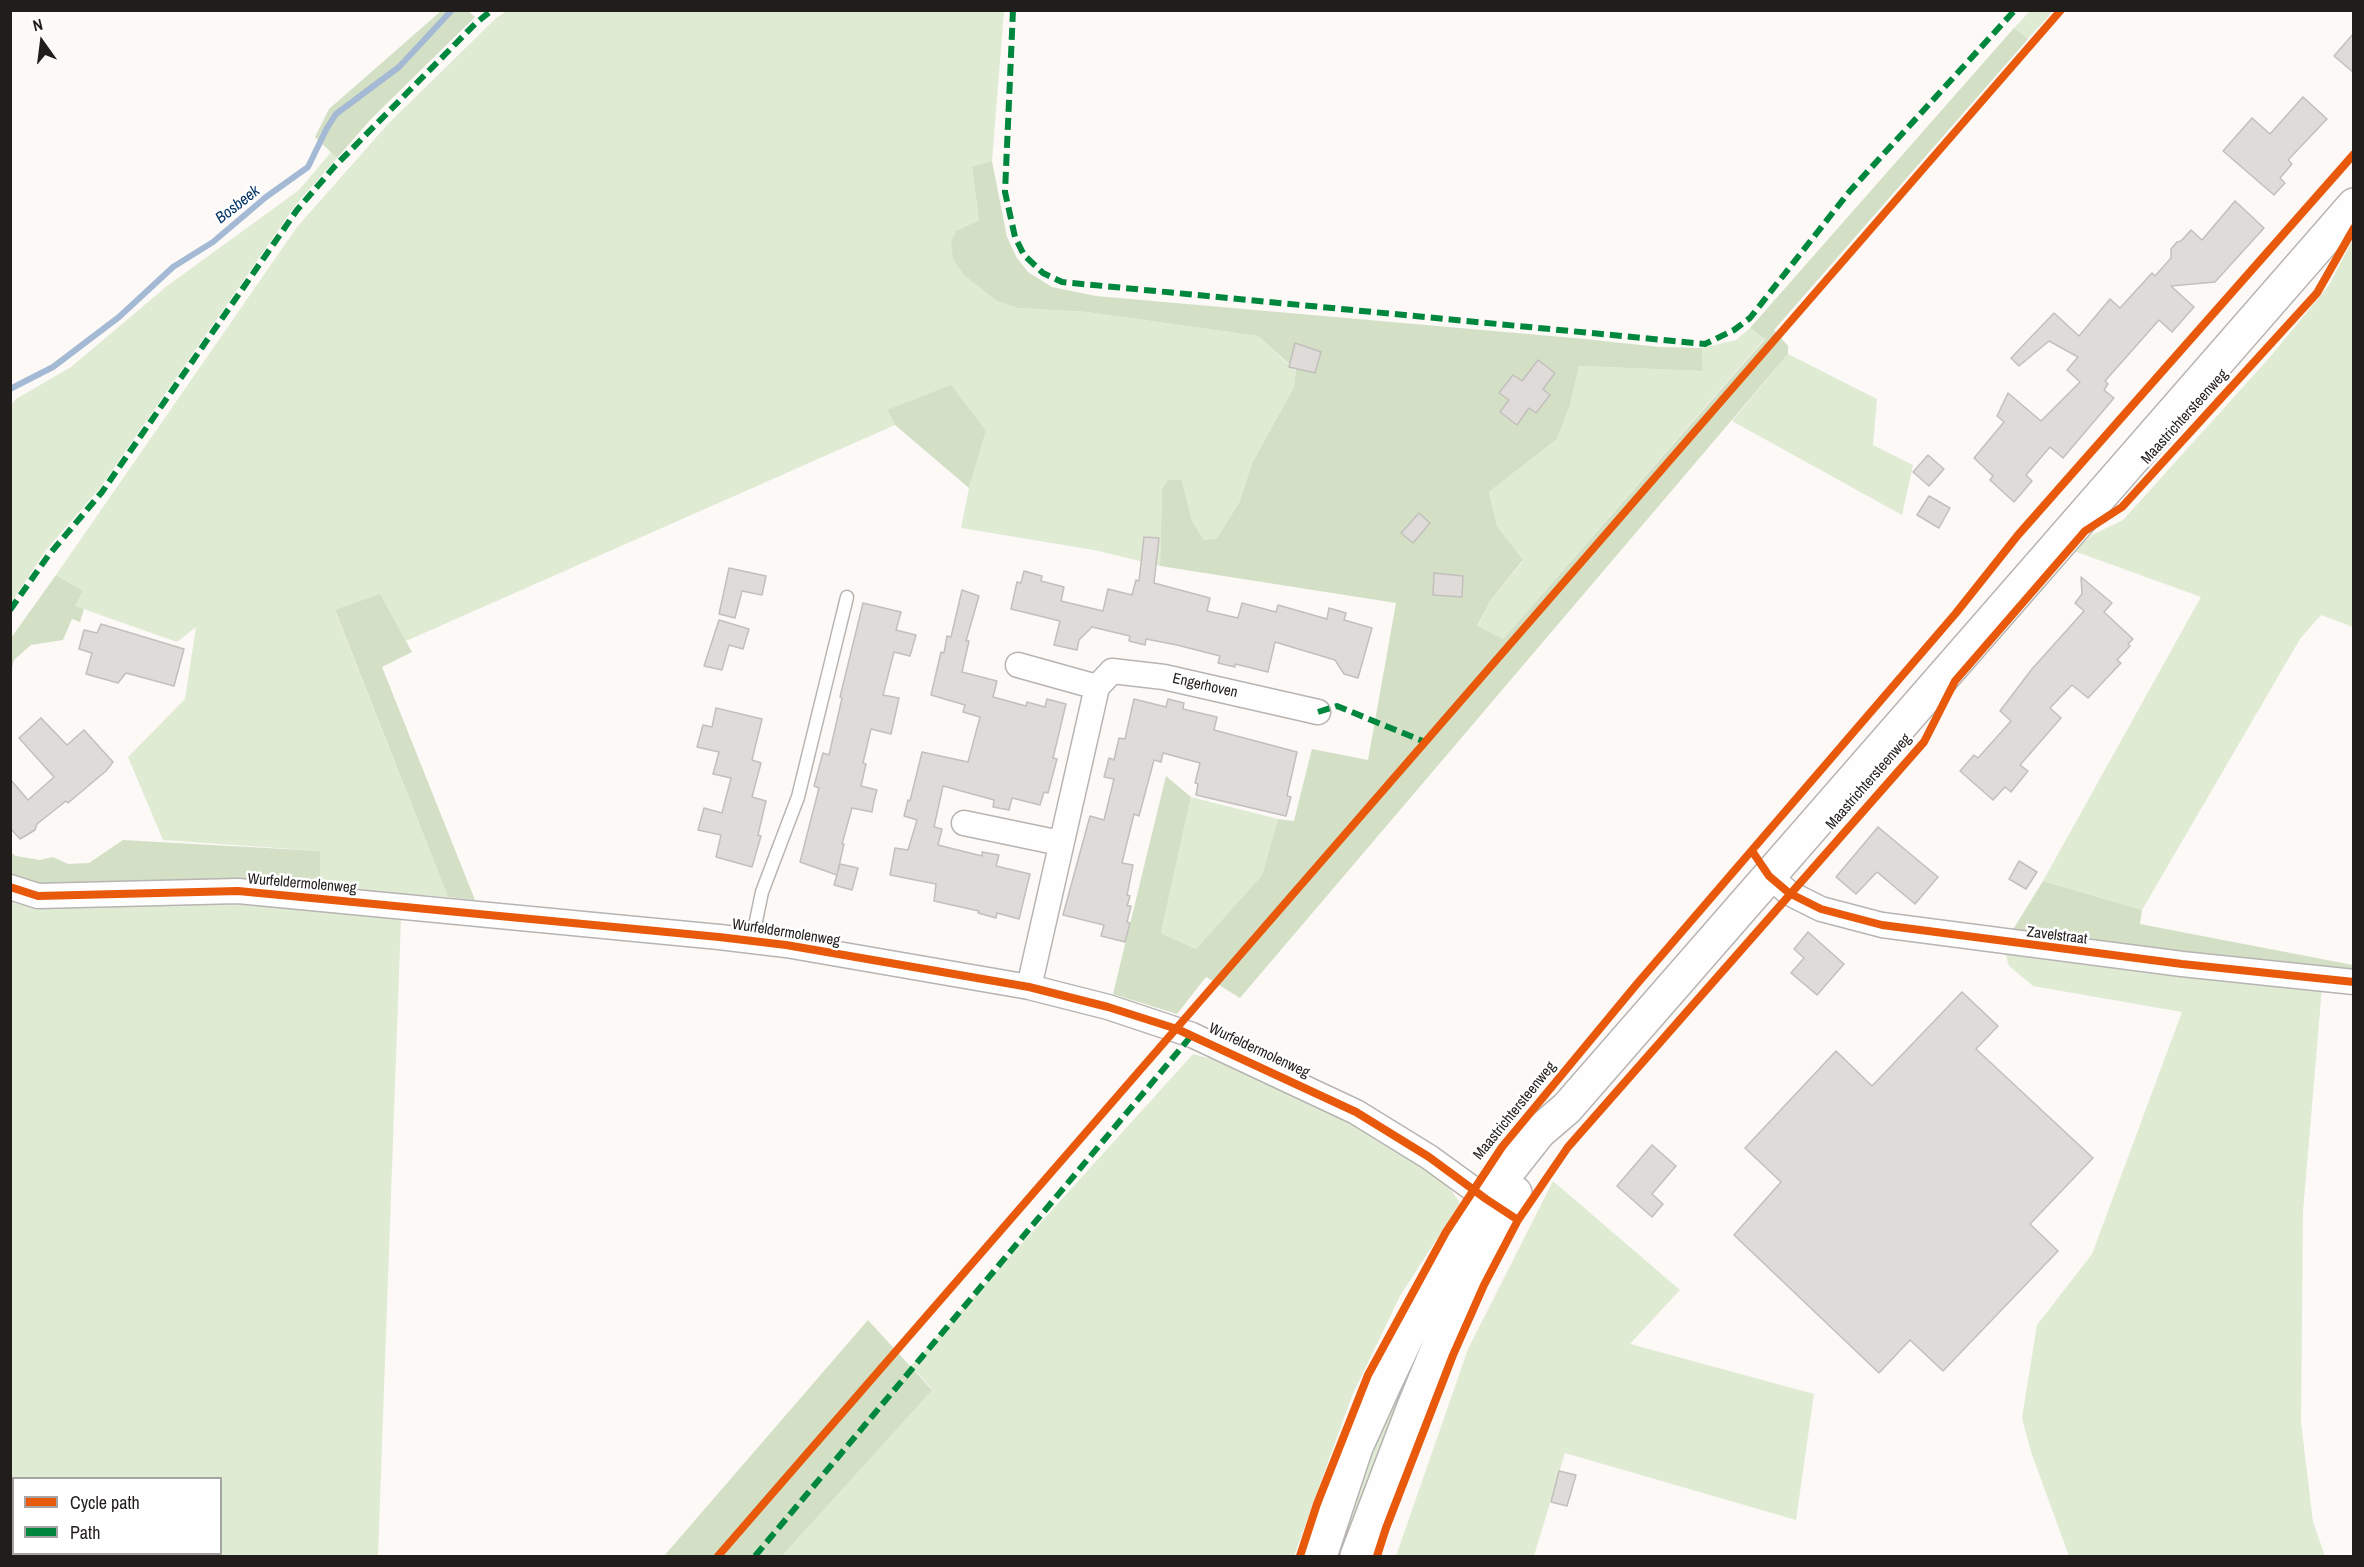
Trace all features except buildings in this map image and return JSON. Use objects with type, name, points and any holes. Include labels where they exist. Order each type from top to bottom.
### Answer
[{"type":"main road","name":"Maastrichtersteenweg","points":[[1320,1557],[1356,1447],[1411,1328],[1495,1205],[1539,1132],[1567,1108],[2354,205]]},
{"type":"main road","name":"Maastrichtersteenweg","points":[[1357,1557],[1441,1340],[1480,1255],[1495,1205]]},
{"type":"street","points":[[1018,665],[1097,687],[1029,987]]},
{"type":"street","name":"Engerhoven","points":[[1097,687],[1112,671],[1164,677],[1318,712]]},
{"type":"street","points":[[964,823],[1060,843]]},
{"type":"street","name":"Zavelstraat","points":[[1769,876],[1789,893],[1821,909],[1882,925],[2171,963],[2354,982]]},
{"type":"street","name":"Wurfeldermolenweg","points":[[10,887],[38,896],[238,891],[752,940],[1029,987],[1108,1007],[1192,1035],[1356,1112],[1429,1156],[1495,1205]]},
{"type":"street","points":[[1411,1328],[1441,1340]]},
{"type":"lane","points":[[752,940],[762,892],[798,797],[846,597]]},
{"type":"green space","points":[[441,11],[468,11],[475,17],[372,118],[337,158],[315,137],[329,109]]},
{"type":"green space","points":[[507,11],[1004,11],[992,161],[972,168],[979,220],[956,231],[1018,308],[1087,312],[1258,336],[1296,371],[1294,387],[1252,463],[1240,501],[1217,538],[1204,540],[1192,521],[1182,480],[1162,490],[1160,566],[1094,550],[961,528],[969,488],[986,431],[887,410],[895,425],[406,641],[380,595],[335,611],[448,897],[320,888],[320,851],[163,840],[128,757],[185,699],[196,627],[177,642],[75,606],[83,591],[56,575],[297,227],[387,125],[496,18]]},
{"type":"green space","points":[[2030,11],[2053,11],[2028,39],[2014,28]]},
{"type":"green space","points":[[2014,28],[2028,39],[1774,330],[1788,346],[1788,354],[1240,998],[1206,977],[1177,1014],[1113,994],[1166,776],[1191,797],[1161,933],[1196,949],[1262,875],[1278,819],[1294,821],[1312,749],[1368,760],[1396,603],[1160,566],[1162,490],[1168,480],[1182,480],[1192,521],[1204,540],[1217,538],[1240,501],[1252,463],[1294,387],[1296,370],[1258,336],[1087,312],[1018,308],[996,300],[964,275],[953,259],[951,242],[956,231],[979,220],[972,167],[992,161],[1007,237],[1017,258],[1028,272],[1052,287],[1096,296],[1659,347],[1702,348],[1703,371],[1579,366],[1570,405],[1557,439],[1489,492],[1497,526],[1523,560],[1490,601],[1477,626],[1503,639],[1765,339],[1750,328]]},
{"type":"green space","points":[[331,152],[337,158],[297,203],[100,488],[46,550],[11,603],[11,405],[16,399],[71,367],[167,286],[299,190]]},
{"type":"green space","points":[[2353,239],[2353,627],[2321,615],[2300,639],[2142,910],[2043,881],[2201,597],[2074,551],[2092,535],[2123,520],[2270,357],[2329,285]]},
{"type":"green space","points":[[1750,328],[1765,338],[1503,639],[1477,627],[1490,601],[1523,561],[1497,526],[1489,492],[1557,439],[1570,405],[1579,366],[1703,371],[1702,348],[1736,340]]},
{"type":"green space","points":[[1788,354],[1877,399],[1873,445],[1913,465],[1902,515],[1732,421]]},
{"type":"green space","points":[[951,385],[986,431],[969,488],[895,425],[887,410]]},
{"type":"green space","points":[[56,575],[83,591],[75,606],[84,609],[80,622],[72,619],[63,640],[31,645],[14,660],[11,672],[11,638]]},
{"type":"green space","points":[[380,594],[412,652],[382,667],[475,900],[448,897],[335,610]]},
{"type":"green space","points":[[1191,797],[1278,819],[1262,875],[1196,949],[1161,933]]},
{"type":"green space","points":[[123,840],[320,851],[320,888],[157,883],[31,883],[11,879],[11,853],[40,860],[53,857],[68,864],[89,863]]},
{"type":"green space","points":[[2043,881],[2142,910],[2140,924],[2353,965],[2353,976],[2009,936]]},
{"type":"green space","points":[[10,901],[56,905],[169,903],[247,905],[401,918],[378,1556],[11,1556]]},
{"type":"green space","points":[[2005,953],[2322,988],[2303,1211],[2301,1422],[2313,1522],[2325,1556],[2069,1556],[2031,1452],[2022,1418],[2037,1325],[2092,1254],[2182,1012],[2033,986],[2009,966]]},
{"type":"green space","points":[[1193,1054],[1245,1068],[1344,1118],[1444,1180],[1460,1203],[1400,1296],[1352,1396],[1294,1556],[782,1556],[932,1389],[911,1366]]},
{"type":"green space","points":[[1553,1181],[1680,1290],[1630,1344],[1814,1394],[1796,1520],[1565,1453],[1534,1556],[1396,1556],[1468,1349]]},
{"type":"green space","points":[[868,1320],[932,1390],[782,1556],[664,1556]]},
{"type":"green space","points":[[1404,1354],[1422,1363],[1347,1556],[1332,1556]]},
{"type":"waterway","name":"Bosbeek","points":[[10,389],[53,367],[119,317],[173,267],[213,242],[266,197],[308,167],[336,114],[399,67],[452,10]]},
{"type":"marked path","points":[[10,610],[48,556],[102,492],[297,210],[335,166],[476,23],[492,10]]},
{"type":"marked path","points":[[1013,10],[1005,192],[1015,237],[1024,255],[1043,273],[1062,282],[1705,344],[1734,330],[1750,318],[1849,192],[2015,10]]},
{"type":"marked path","points":[[1318,712],[1337,706],[1425,742]]},
{"type":"marked path","points":[[755,1556],[1192,1035]]},
{"type":"cycle path","points":[[718,1556],[2061,10]]},
{"type":"cycle path","points":[[1300,1556],[1317,1504],[1368,1375],[1446,1232],[1502,1147],[1636,985],[1956,613],[2018,535],[2354,154]]},
{"type":"cycle path","points":[[1377,1556],[1453,1355],[1484,1285],[1518,1220],[1568,1147],[1924,742],[1955,681],[2085,531],[2122,507],[2317,293],[2354,228]]},
{"type":"cycle path","points":[[1752,851],[1769,876],[1789,893],[1821,909],[1882,925],[2182,964],[2354,982]]},
{"type":"cycle path","points":[[10,887],[38,896],[238,891],[719,937],[786,945],[1029,987],[1108,1007],[1177,1029],[1356,1112],[1429,1157],[1518,1220]]}]
